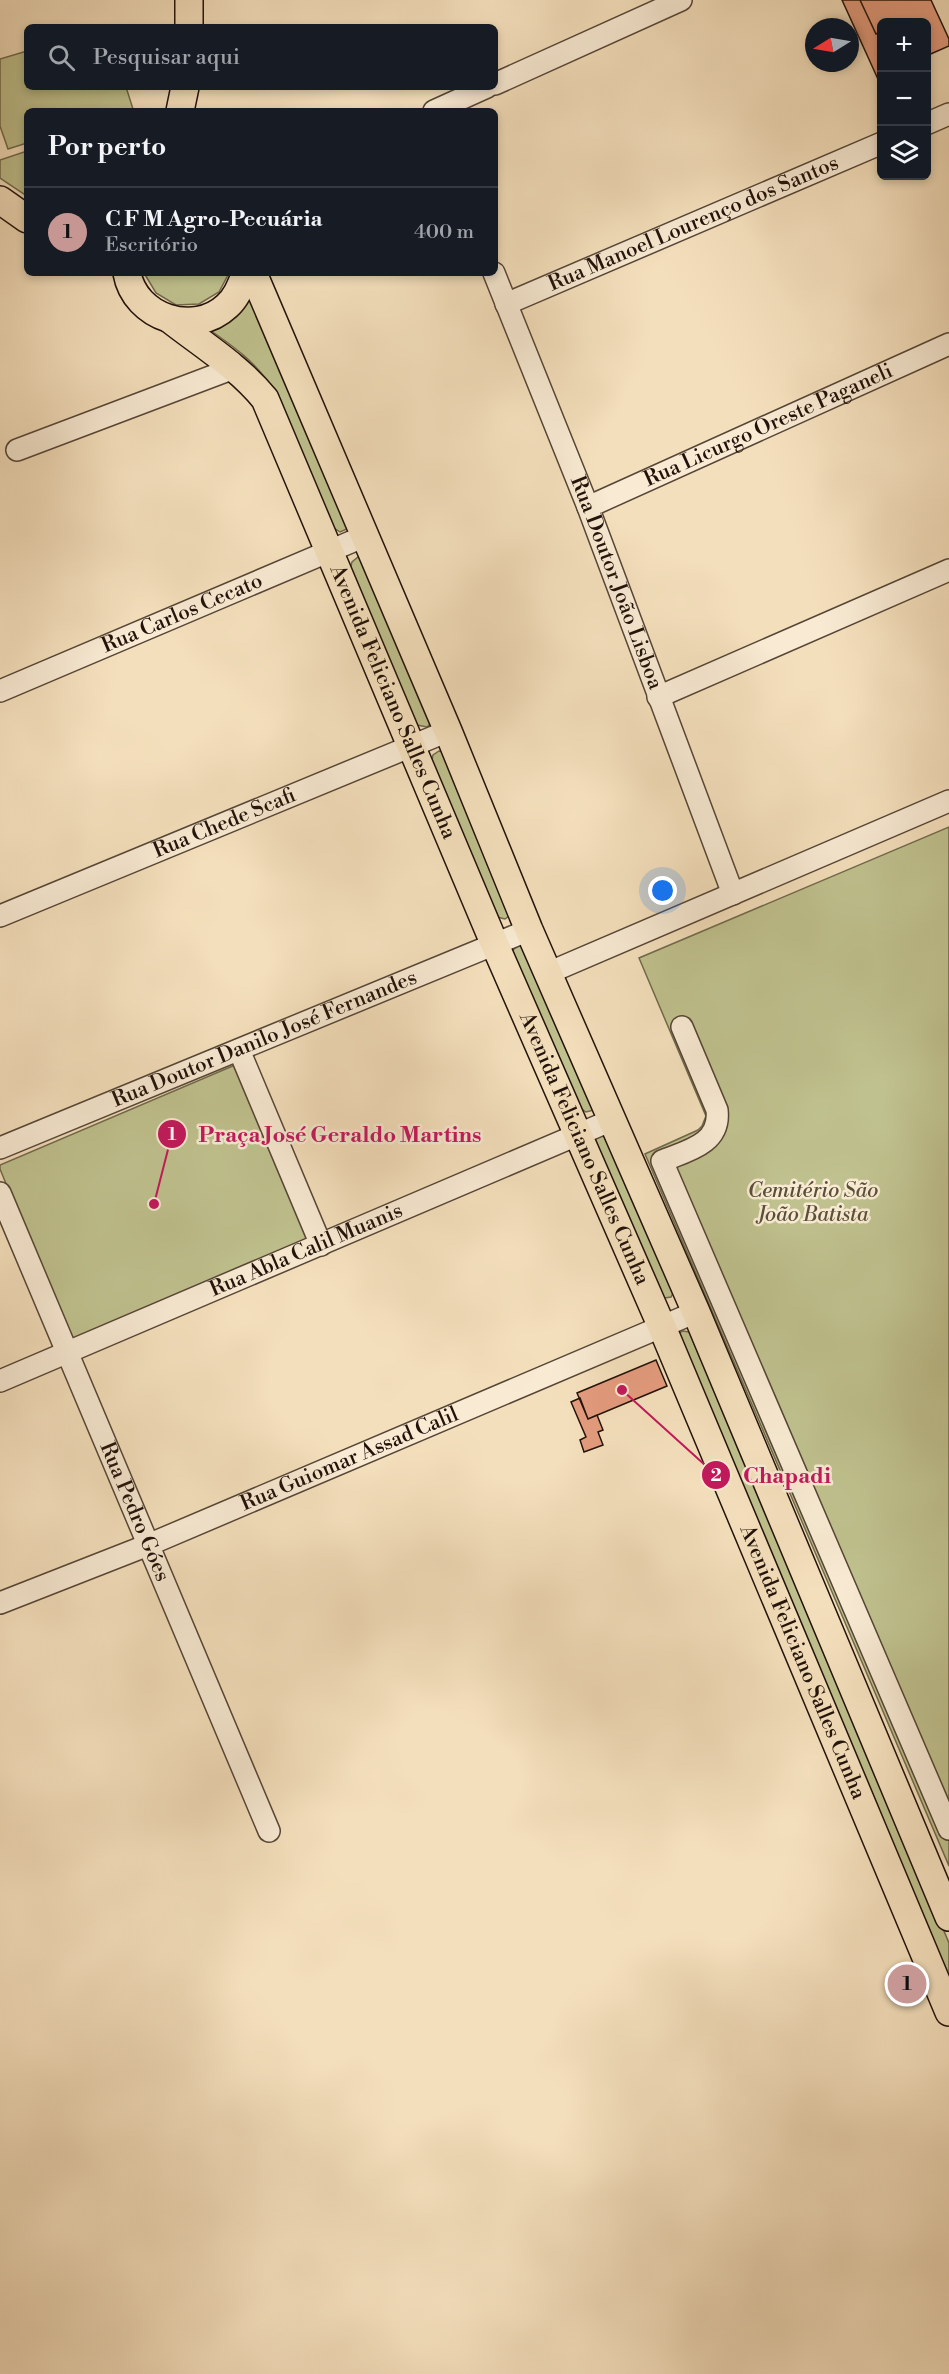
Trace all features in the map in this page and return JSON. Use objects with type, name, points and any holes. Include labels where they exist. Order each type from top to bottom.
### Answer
[{"type":"main road","points":[[189,0],[189,24]]},
{"type":"main road","points":[[181,108],[184,90]]},
{"type":"main road","points":[[194,90],[196,108]]},
{"type":"main road","points":[[0,200],[24,217]]},
{"type":"main road","name":"Avenida Feliciano Salles Cunha","points":[[108,276],[234,368],[252,383],[265,399],[327,551],[495,945],[662,1328],[948,2008]]},
{"type":"main road","points":[[127,276],[138,298]]},
{"type":"main road","points":[[171,320],[191,321],[210,317],[227,306],[240,290],[245,276]]},
{"type":"main road","name":"Avenida Feliciano Salles Cunha","points":[[255,276],[448,731],[529,930],[696,1312],[949,1917]]},
{"type":"street","points":[[498,83],[681,0]]},
{"type":"street","points":[[441,108],[480,90]]},
{"type":"street","points":[[931,122],[949,114]]},
{"type":"street","name":"Rua Manoel Lourenço dos Santos","points":[[506,304],[877,145]]},
{"type":"street","name":"Rua Doutor João Lisboa","points":[[495,276],[588,507],[733,894]]},
{"type":"street","name":"Rua Licurgo Oreste Paganeli","points":[[588,507],[949,344]]},
{"type":"street","points":[[17,450],[234,368]]},
{"type":"street","name":"Rua Carlos Cecato","points":[[0,691],[365,536]]},
{"type":"street","points":[[658,697],[949,570]]},
{"type":"street","name":"Rua Chede Scafi","points":[[0,916],[448,731]]},
{"type":"street","points":[[548,973],[949,801]]},
{"type":"street","name":"Rua Doutor Danilo José Fernandes","points":[[0,1148],[529,930]]},
{"type":"street","points":[[682,1027],[717,1110],[717,1128],[702,1144],[662,1161],[949,1829]]},
{"type":"street","points":[[239,1050],[321,1245]]},
{"type":"street","name":"Rua Abla Calil Muanis","points":[[0,1381],[612,1120]]},
{"type":"street","name":"Rua Pedro Góes","points":[[0,1193],[269,1831]]},
{"type":"street","name":"Rua Guiomar Assad Calil","points":[[0,1603],[148,1545],[696,1312]]},
{"type":"green space","points":[[24,52],[24,90],[127,90],[133,108],[24,108],[24,144],[8,149],[0,126],[0,59]]},
{"type":"green space","points":[[24,152],[24,194],[0,178],[0,160]]},
{"type":"green space","points":[[146,276],[227,276],[219,292],[199,304],[176,305],[156,293]]},
{"type":"green space","points":[[247,295],[252,299],[352,520],[347,529],[340,532],[331,526],[273,389],[252,363],[207,328]]},
{"type":"green space","points":[[358,557],[364,557],[432,722],[427,727],[417,725],[350,569],[352,562]]},
{"type":"green space","points":[[439,751],[447,753],[512,914],[505,919],[497,917],[431,764],[433,755]]},
{"type":"green space","name":"Cemitério São João Batista","points":[[949,827],[949,1866],[645,1154],[698,1130],[706,1116],[639,958]]},
{"type":"green space","points":[[520,944],[528,944],[594,1110],[586,1112],[580,1108],[514,956],[513,950]]},
{"type":"green space","points":[[235,1065],[309,1239],[70,1340],[0,1165]]},
{"type":"green space","points":[[602,1134],[611,1137],[674,1291],[671,1297],[658,1299],[594,1143],[596,1138]]},
{"type":"green space","points":[[683,1331],[689,1332],[949,1943],[949,1983],[676,1334]]},
{"type":"building","points":[[842,0],[860,0],[877,34],[877,77],[859,37],[859,18],[850,18]]},
{"type":"building","points":[[860,0],[931,0],[949,39],[949,46],[931,54],[931,18],[877,18],[876,34]]},
{"type":"building","points":[[656,1360],[667,1386],[588,1419],[577,1393]]},
{"type":"building","points":[[580,1398],[588,1419],[597,1415],[603,1430],[598,1432],[603,1445],[584,1452],[580,1440],[586,1437],[571,1402]]},
{"type":"place","name":"Praça José Geraldo Martins","points":[[154,1204]]},
{"type":"place","name":"Chapadi","points":[[622,1390]]},
{"type":"place","name":"C F M Agro-Pecuária","points":[[907,1984]]}]
